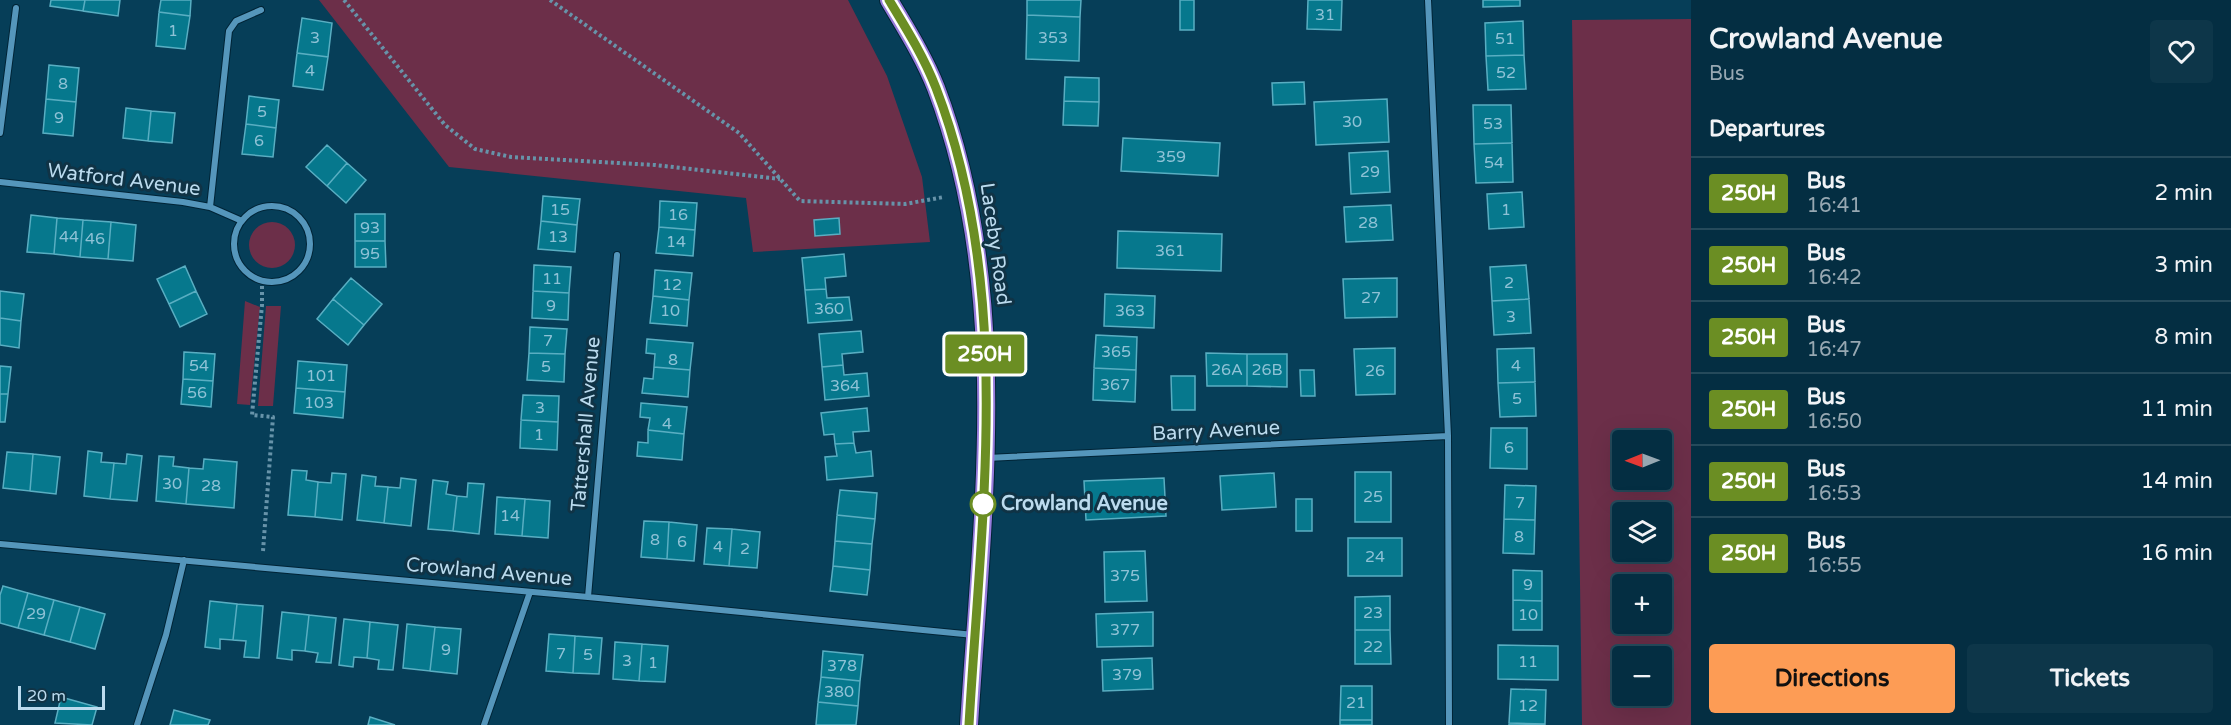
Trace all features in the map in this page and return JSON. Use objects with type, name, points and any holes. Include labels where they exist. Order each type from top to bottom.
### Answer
[{"type":"highway","name":"Laceby Road","points":[[889,0],[918,50],[936,88],[966,193],[975,237],[981,287],[987,458],[969,725]]},
{"type":"street","points":[[1428,0],[1448,436],[1449,725]]},
{"type":"street","points":[[0,133],[16,8]]},
{"type":"street","points":[[210,207],[229,31],[236,21],[261,10]]},
{"type":"street","name":"Watford Avenue","points":[[0,182],[183,202],[210,207],[242,220]]},
{"type":"street","points":[[267,207],[289,210],[299,218],[308,236],[310,249],[300,270],[284,280],[271,283],[253,278],[243,270],[233,246],[242,220],[254,210],[267,207]]},
{"type":"street","name":"Tattershall Avenue","points":[[588,597],[617,255]]},
{"type":"street","name":"Barry Avenue","points":[[987,458],[1448,436]]},
{"type":"street","name":"Crowland Avenue","points":[[0,544],[588,597],[975,635]]},
{"type":"street","points":[[138,725],[166,635],[184,560]]},
{"type":"street","points":[[484,725],[530,592]]},
{"type":"path","points":[[344,0],[445,124],[475,149],[511,157],[655,165],[780,178]]},
{"type":"path","points":[[550,0],[739,133],[800,201],[905,204],[966,193]]},
{"type":"path","points":[[261,567],[273,417],[252,415],[262,280]]},
{"type":"shaded area","points":[[319,0],[848,0],[887,76],[922,177],[930,242],[753,252],[746,198],[449,167]]},
{"type":"shaded area","points":[[1691,19],[1691,725],[1582,725],[1572,20]]},
{"type":"shaded area","points":[[272,222],[281,223],[289,228],[294,236],[294,254],[289,262],[281,267],[272,268],[263,267],[255,262],[250,254],[249,245],[250,236],[255,228],[263,223]]},
{"type":"shaded area","points":[[245,301],[260,307],[250,405],[237,404]]},
{"type":"shaded area","points":[[266,306],[281,306],[273,406],[258,406]]},
{"type":"building","points":[[51,0],[85,0],[83,11],[50,6]]},
{"type":"building","points":[[85,0],[120,0],[118,16],[83,11]]},
{"type":"building","points":[[161,0],[191,0],[190,16],[159,12]]},
{"type":"building","points":[[1027,0],[1081,0],[1080,17],[1027,15]]},
{"type":"building","points":[[1180,0],[1194,0],[1194,30],[1180,30]]},
{"type":"building","points":[[1308,0],[1342,0],[1341,30],[1307,29]]},
{"type":"building","points":[[1483,0],[1520,0],[1520,6],[1483,7]]},
{"type":"building","points":[[159,12],[190,16],[185,49],[156,46]]},
{"type":"building","points":[[1027,15],[1080,17],[1079,61],[1026,59]]},
{"type":"building","points":[[302,18],[332,23],[328,57],[297,53]]},
{"type":"building","points":[[1523,21],[1524,55],[1486,56],[1485,23]]},
{"type":"building","points":[[297,53],[328,57],[323,90],[293,86]]},
{"type":"building","points":[[1524,55],[1526,89],[1488,90],[1486,56]]},
{"type":"building","points":[[49,65],[79,68],[76,102],[46,99]]},
{"type":"building","points":[[1065,77],[1099,78],[1099,102],[1064,101]]},
{"type":"building","points":[[1304,82],[1305,104],[1273,105],[1272,83]]},
{"type":"building","points":[[249,96],[279,100],[276,128],[246,124]]},
{"type":"building","points":[[46,99],[76,102],[73,136],[43,133]]},
{"type":"building","points":[[1387,99],[1389,142],[1316,145],[1314,102]]},
{"type":"building","points":[[1064,101],[1099,102],[1098,126],[1063,125]]},
{"type":"building","points":[[1473,105],[1511,105],[1512,143],[1474,144]]},
{"type":"building","points":[[126,108],[151,111],[148,141],[123,138]]},
{"type":"building","points":[[151,111],[175,113],[172,143],[148,141]]},
{"type":"building","points":[[246,124],[276,128],[273,157],[242,154]]},
{"type":"building","points":[[1123,138],[1220,143],[1218,176],[1121,171]]},
{"type":"building","points":[[1512,143],[1513,182],[1476,183],[1474,144]]},
{"type":"building","points":[[327,145],[347,163],[327,186],[306,167]]},
{"type":"building","points":[[1388,151],[1390,192],[1351,194],[1349,153]]},
{"type":"building","points":[[347,163],[366,180],[346,203],[327,186]]},
{"type":"building","points":[[1522,192],[1524,227],[1489,229],[1487,194]]},
{"type":"building","points":[[543,196],[580,199],[577,225],[541,221]]},
{"type":"building","points":[[660,201],[697,203],[695,230],[659,227]]},
{"type":"building","points":[[1391,205],[1393,240],[1346,242],[1344,207]]},
{"type":"building","points":[[355,214],[385,214],[385,241],[355,241]]},
{"type":"building","points":[[31,215],[57,218],[54,254],[27,252]]},
{"type":"building","points":[[57,218],[83,220],[80,257],[54,254]]},
{"type":"building","points":[[839,218],[840,234],[815,236],[814,220]]},
{"type":"building","points":[[83,220],[111,222],[108,259],[80,257]]},
{"type":"building","points":[[541,221],[577,225],[575,252],[538,249]]},
{"type":"building","points":[[111,222],[136,225],[133,261],[108,259]]},
{"type":"building","points":[[659,227],[695,230],[693,256],[656,253]]},
{"type":"building","points":[[1118,231],[1222,234],[1221,271],[1117,268]]},
{"type":"building","points":[[355,241],[385,241],[386,267],[355,267]]},
{"type":"building","points":[[844,254],[846,276],[825,278],[826,289],[805,290],[802,258]]},
{"type":"building","points":[[534,265],[571,267],[569,293],[533,291]]},
{"type":"building","points":[[1526,265],[1529,299],[1492,301],[1490,267]]},
{"type":"building","points":[[185,266],[196,291],[169,304],[157,279]]},
{"type":"building","points":[[655,270],[692,273],[689,300],[653,296]]},
{"type":"building","points":[[351,278],[382,304],[364,325],[333,299]]},
{"type":"building","points":[[1397,278],[1397,317],[1345,318],[1343,279]]},
{"type":"building","points":[[826,289],[827,298],[849,297],[852,320],[808,323],[805,290]]},
{"type":"building","points":[[0,291],[24,294],[21,321],[0,318]]},
{"type":"building","points":[[196,291],[207,314],[180,327],[169,304]]},
{"type":"building","points":[[533,291],[569,293],[568,320],[532,318]]},
{"type":"building","points":[[1105,294],[1155,296],[1154,328],[1104,326]]},
{"type":"building","points":[[653,296],[689,300],[687,326],[650,323]]},
{"type":"building","points":[[333,299],[364,325],[348,345],[317,319]]},
{"type":"building","points":[[1529,299],[1531,333],[1494,335],[1492,301]]},
{"type":"building","points":[[0,318],[21,321],[19,348],[0,345]]},
{"type":"building","points":[[530,327],[567,329],[565,354],[529,353]]},
{"type":"building","points":[[861,331],[863,352],[842,354],[843,365],[822,367],[819,334]]},
{"type":"building","points":[[1096,335],[1137,337],[1136,370],[1094,368]]},
{"type":"building","points":[[647,339],[693,343],[690,370],[654,367],[655,354],[646,353]]},
{"type":"building","points":[[1395,348],[1395,394],[1356,395],[1354,349]]},
{"type":"building","points":[[1534,348],[1535,382],[1498,383],[1497,349]]},
{"type":"building","points":[[184,352],[215,354],[213,381],[183,379]]},
{"type":"building","points":[[529,353],[565,354],[564,382],[527,380]]},
{"type":"building","points":[[1206,353],[1247,354],[1247,386],[1207,386]]},
{"type":"building","points":[[1247,354],[1287,354],[1287,387],[1247,386]]},
{"type":"building","points":[[298,361],[347,365],[345,392],[296,388]]},
{"type":"building","points":[[843,365],[844,375],[867,373],[869,396],[825,400],[822,367]]},
{"type":"building","points":[[0,366],[11,367],[8,394],[0,394]]},
{"type":"building","points":[[654,367],[690,370],[688,397],[642,393],[644,378],[653,379]]},
{"type":"building","points":[[1094,368],[1136,370],[1135,402],[1093,400]]},
{"type":"building","points":[[1300,370],[1314,370],[1315,396],[1301,396]]},
{"type":"building","points":[[1171,376],[1195,376],[1195,410],[1172,410]]},
{"type":"building","points":[[183,379],[213,381],[211,407],[181,404]]},
{"type":"building","points":[[1535,382],[1536,416],[1500,417],[1498,383]]},
{"type":"building","points":[[296,388],[345,392],[343,418],[294,413]]},
{"type":"building","points":[[0,394],[8,394],[5,422],[0,422]]},
{"type":"building","points":[[523,395],[559,396],[558,422],[521,420]]},
{"type":"building","points":[[641,403],[687,407],[684,434],[648,430],[650,418],[640,417]]},
{"type":"building","points":[[867,408],[869,431],[853,432],[854,443],[835,444],[834,434],[824,435],[821,413]]},
{"type":"building","points":[[521,420],[558,422],[557,450],[520,448]]},
{"type":"building","points":[[1491,428],[1527,428],[1527,469],[1490,468]]},
{"type":"building","points":[[648,430],[684,434],[682,460],[637,456],[638,442],[648,443]]},
{"type":"building","points":[[854,443],[856,453],[871,451],[873,476],[827,480],[825,457],[837,456],[835,444]]},
{"type":"building","points":[[88,451],[102,453],[101,462],[114,463],[110,499],[84,496]]},
{"type":"building","points":[[7,452],[33,454],[30,491],[3,488]]},
{"type":"building","points":[[33,454],[60,457],[56,494],[30,491]]},
{"type":"building","points":[[127,454],[142,456],[137,501],[110,499],[114,463],[126,464]]},
{"type":"building","points":[[159,456],[174,457],[173,466],[189,468],[186,504],[156,501]]},
{"type":"building","points":[[204,459],[237,462],[234,508],[186,504],[189,468],[203,469]]},
{"type":"building","points":[[292,470],[307,471],[306,480],[318,482],[315,517],[288,515]]},
{"type":"building","points":[[1355,472],[1391,472],[1391,522],[1355,522]]},
{"type":"building","points":[[332,473],[346,474],[342,520],[315,517],[318,482],[331,483]]},
{"type":"building","points":[[1274,473],[1276,507],[1222,510],[1220,476]]},
{"type":"building","points":[[362,475],[376,477],[375,486],[388,487],[384,523],[357,520]]},
{"type":"building","points":[[401,478],[416,480],[411,526],[384,523],[388,487],[400,488]]},
{"type":"building","points":[[1164,478],[1166,516],[1086,520],[1084,481]]},
{"type":"building","points":[[433,480],[448,482],[446,494],[457,496],[453,531],[428,529]]},
{"type":"building","points":[[468,483],[484,484],[479,534],[453,531],[457,496],[467,497]]},
{"type":"building","points":[[1505,485],[1536,486],[1535,520],[1504,519]]},
{"type":"building","points":[[840,490],[877,493],[875,519],[837,515]]},
{"type":"building","points":[[497,497],[525,499],[522,536],[495,534]]},
{"type":"building","points":[[525,499],[550,501],[548,538],[522,536]]},
{"type":"building","points":[[1296,499],[1312,499],[1312,531],[1296,531]]},
{"type":"building","points":[[837,515],[875,519],[872,544],[835,541]]},
{"type":"building","points":[[1504,519],[1535,520],[1534,554],[1503,553]]},
{"type":"building","points":[[644,521],[669,522],[667,559],[641,557]]},
{"type":"building","points":[[669,522],[697,525],[694,561],[667,559]]},
{"type":"building","points":[[707,528],[732,529],[729,566],[704,564]]},
{"type":"building","points":[[732,529],[760,532],[757,568],[729,566]]},
{"type":"building","points":[[1348,538],[1402,538],[1402,576],[1348,576]]},
{"type":"building","points":[[835,541],[872,544],[870,570],[833,566]]},
{"type":"building","points":[[1145,551],[1147,601],[1105,602],[1104,552]]},
{"type":"building","points":[[833,566],[870,570],[867,595],[830,591]]},
{"type":"building","points":[[1513,570],[1542,571],[1542,601],[1513,600]]},
{"type":"building","points":[[3,586],[28,593],[18,628],[0,623],[0,595]]},
{"type":"building","points":[[28,593],[54,600],[44,635],[18,628]]},
{"type":"building","points":[[1390,596],[1390,630],[1355,630],[1355,597]]},
{"type":"building","points":[[54,600],[80,607],[70,642],[44,635]]},
{"type":"building","points":[[1513,600],[1542,601],[1542,630],[1513,630]]},
{"type":"building","points":[[210,601],[237,604],[233,640],[220,639],[220,649],[205,647]]},
{"type":"building","points":[[237,604],[263,606],[259,658],[244,657],[246,641],[233,640]]},
{"type":"building","points":[[80,607],[105,614],[95,649],[70,642]]},
{"type":"building","points":[[282,612],[309,615],[305,651],[292,650],[292,660],[277,658]]},
{"type":"building","points":[[1153,612],[1153,646],[1097,647],[1096,614]]},
{"type":"building","points":[[309,615],[336,618],[331,663],[316,662],[318,653],[305,651]]},
{"type":"building","points":[[344,619],[370,622],[367,658],[354,657],[353,667],[339,665]]},
{"type":"building","points":[[370,622],[398,625],[393,670],[378,669],[379,660],[367,658]]},
{"type":"building","points":[[407,624],[435,627],[430,671],[403,668]]},
{"type":"building","points":[[435,627],[461,629],[457,674],[430,671]]},
{"type":"building","points":[[1355,630],[1390,630],[1391,664],[1355,664]]},
{"type":"building","points":[[549,634],[575,636],[573,673],[546,671]]},
{"type":"building","points":[[575,636],[602,638],[599,674],[573,673]]},
{"type":"building","points":[[615,642],[642,644],[639,681],[613,679]]},
{"type":"building","points":[[642,644],[668,646],[665,682],[639,681]]},
{"type":"building","points":[[1498,645],[1558,646],[1558,680],[1498,679]]},
{"type":"building","points":[[823,651],[863,655],[860,681],[821,677]]},
{"type":"building","points":[[1152,658],[1153,689],[1103,691],[1102,660]]},
{"type":"building","points":[[821,677],[860,681],[858,706],[818,702]]},
{"type":"building","points":[[1341,686],[1372,686],[1372,720],[1340,720]]},
{"type":"building","points":[[1511,689],[1546,690],[1545,724],[1509,723]]},
{"type":"building","points":[[61,697],[97,707],[92,725],[55,723]]},
{"type":"building","points":[[818,702],[858,706],[856,725],[816,725]]},
{"type":"building","points":[[174,710],[210,720],[208,725],[170,725]]},
{"type":"building","points":[[370,717],[395,725],[368,725]]},
{"type":"building","points":[[1340,720],[1372,720],[1372,725],[1340,725]]},
{"type":"building","points":[[1509,723],[1545,724],[1545,725],[1509,725]]},
{"type":"bus line","name":"250H","points":[[889,0],[918,50],[936,88],[964,185],[975,237],[981,287],[987,458],[969,725]]},
{"type":"place","name":"Crowland Avenue","points":[[983,504]]}]
